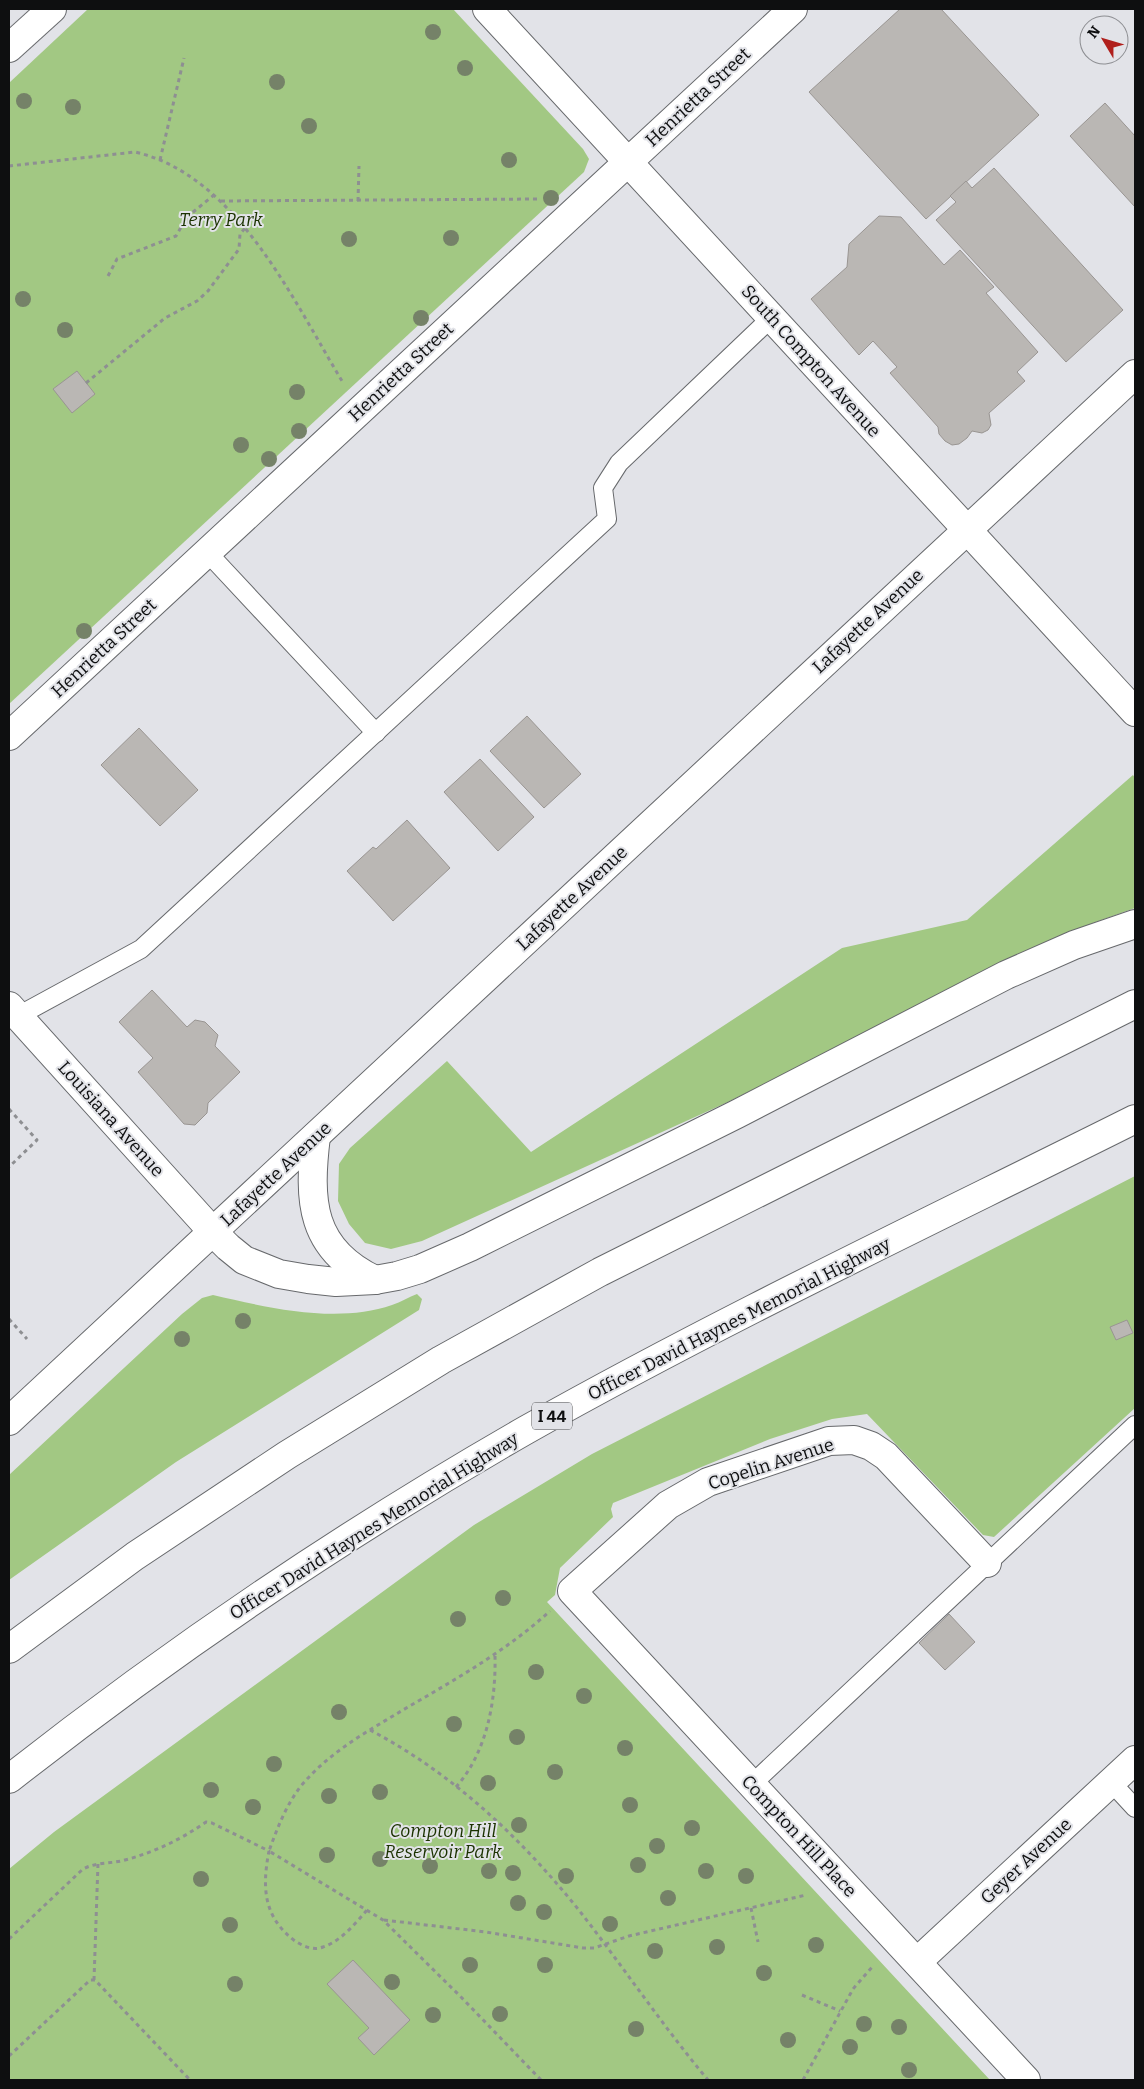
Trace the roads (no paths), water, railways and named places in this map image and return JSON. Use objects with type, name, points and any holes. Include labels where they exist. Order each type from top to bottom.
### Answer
[{"type":"main road","points":[[9,48],[52,9]]},
{"type":"main road","name":"South Compton Avenue","points":[[487,9],[629,161],[966,531],[1135,712]]},
{"type":"main road","name":"Henrietta Street","points":[[9,736],[793,9]]},
{"type":"main road","name":"Lafayette Avenue","points":[[9,1421],[1135,374]]},
{"type":"main road","name":"Louisiana Avenue","points":[[13,1011],[213,1232],[244,1260],[279,1274],[336,1282],[375,1280],[397,1276],[470,1247],[780,1093],[1006,975],[1074,946],[1135,924]]},
{"type":"main road","points":[[9,1648],[135,1556],[287,1455],[440,1360],[600,1272],[1135,1004]]},
{"type":"main road","name":"Officer David Haynes Memorial Highway","points":[[9,1779],[65,1734],[213,1627],[368,1526],[525,1431],[704,1334],[1135,1119]]},
{"type":"main road","points":[[316,1136],[312,1187],[319,1228],[332,1248],[347,1262],[361,1273],[375,1280]]},
{"type":"main road","name":"Copelin Avenue","points":[[572,1591],[668,1505],[708,1482],[830,1441],[854,1440],[871,1446],[886,1456],[987,1564]]},
{"type":"main road","name":"Compton Hill Place","points":[[572,1591],[1026,2080]]},
{"type":"main road","name":"Geyer Avenue","points":[[917,1962],[1135,1760]]},
{"type":"lane","points":[[13,1011],[141,949],[607,519],[603,488],[620,462],[771,318]]},
{"type":"lane","points":[[207,552],[376,733]]},
{"type":"lane","points":[[751,1785],[1135,1425]]},
{"type":"lane","points":[[1111,1782],[1135,1808]]},
{"type":"park label","name":"Terry Park","points":[[221,220]]},
{"type":"park label","name":"Compton Hill Reservoir Park","points":[[443,1841]]}]
